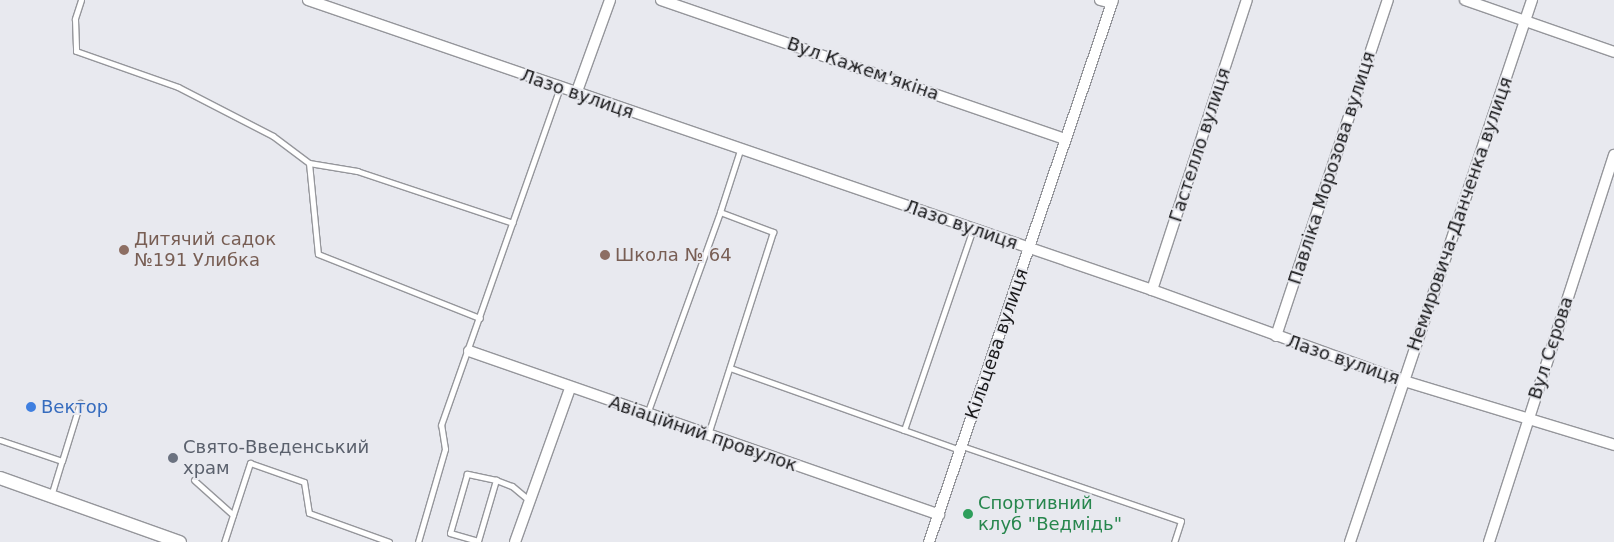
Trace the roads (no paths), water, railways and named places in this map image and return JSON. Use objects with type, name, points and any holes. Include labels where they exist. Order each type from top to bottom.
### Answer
[{"type":"street","name":"Лазо вулиця","points":[[308,0],[576,94],[1152,290],[1404,381],[1614,446]]},
{"type":"street","points":[[576,94],[610,0]]},
{"type":"street","name":"Вул Кажем'якіна","points":[[662,0],[1065,139]]},
{"type":"street","points":[[1100,0],[1112,2]]},
{"type":"street","name":"Гастелло вулиця","points":[[1152,290],[1248,0]]},
{"type":"street","name":"Павліка Морозова вулиця","points":[[1276,336],[1388,0]]},
{"type":"street","points":[[1465,0],[1614,52]]},
{"type":"street","name":"Немировича-Данченка вулиця","points":[[1350,542],[1532,0]]},
{"type":"street","name":"Кільцева вулиця","points":[[929,542],[1112,2]]},
{"type":"street","name":"Вул Сєрова","points":[[1489,542],[1614,155]]},
{"type":"street","name":"Авіаційний провулок","points":[[469,351],[647,415],[939,515]]},
{"type":"street","points":[[515,542],[570,388]]},
{"type":"street","points":[[0,478],[51,496],[156,538],[180,542]]},
{"type":"lane","points":[[81,0],[75,19],[76,51],[178,87],[273,136],[309,163],[357,171],[513,223]]},
{"type":"lane","points":[[418,542],[445,450],[441,425],[469,351],[560,88]]},
{"type":"lane","points":[[647,415],[720,212],[740,150]]},
{"type":"lane","points":[[309,163],[318,254],[480,318]]},
{"type":"lane","points":[[708,436],[774,232],[720,212]]},
{"type":"lane","points":[[904,430],[974,229]]},
{"type":"lane","points":[[730,368],[904,430],[1181,521],[1174,542]]},
{"type":"lane","points":[[51,496],[80,403]]},
{"type":"lane","points":[[0,440],[62,461]]},
{"type":"lane","points":[[224,542],[250,464],[304,482],[309,513],[389,542]]},
{"type":"lane","points":[[496,480],[478,541],[450,533],[467,474],[496,480],[512,486],[530,501]]},
{"type":"lane","points":[[194,480],[233,515]]},
{"type":"place","name":"Дитячий садок №191 Улибка","points":[[124,250]]},
{"type":"place","name":"Школа № 64","points":[[605,255]]},
{"type":"place","name":"Вектор","points":[[31,407]]},
{"type":"place","name":"Свято-Введенський храм","points":[[173,458]]},
{"type":"place","name":"Спортивний клуб \"Ведмідь\"","points":[[968,514]]}]
